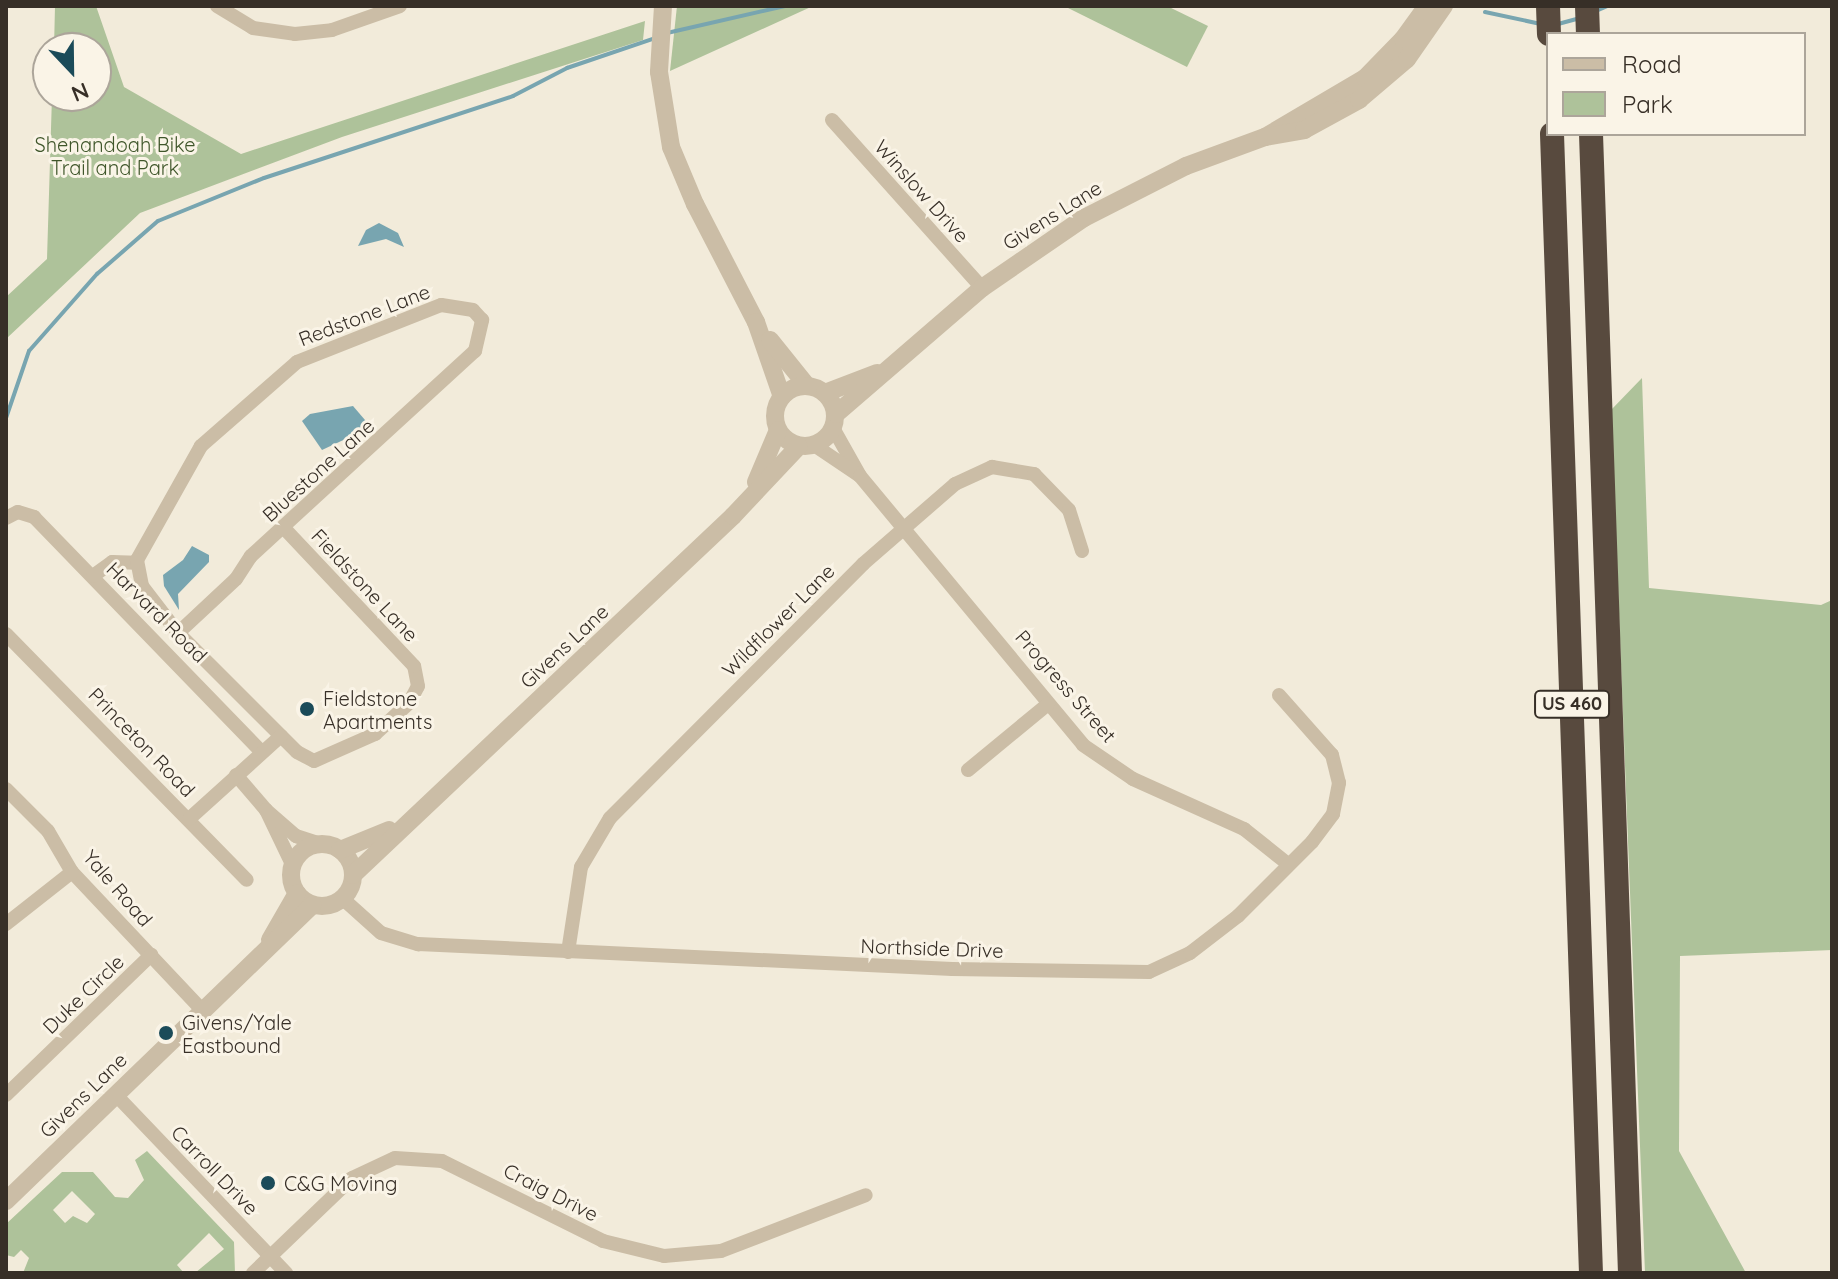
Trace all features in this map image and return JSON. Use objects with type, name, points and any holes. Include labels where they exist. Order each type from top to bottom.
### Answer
[{"type":"highway","points":[[1548,6],[1549,32]]},
{"type":"highway","points":[[1587,6],[1588,32]]},
{"type":"highway","name":"US 460","points":[[1552,136],[1591,1273]]},
{"type":"highway","name":"US 460","points":[[1591,136],[1630,1273]]},
{"type":"street","points":[[217,6],[253,28],[295,34],[332,30],[400,6]]},
{"type":"street","points":[[663,6],[660,57],[666,125],[684,182],[756,322],[782,397],[775,413],[778,430],[807,445],[834,421],[816,389],[756,322]]},
{"type":"street","name":"Givens Lane","points":[[834,421],[887,369],[982,288],[1116,200],[1265,137],[1365,78],[1403,39],[1427,6]]},
{"type":"street","name":"Givens Lane","points":[[1265,137],[1304,130],[1359,100],[1407,59],[1444,6]]},
{"type":"street","name":"Winslow Drive","points":[[832,120],[982,288]]},
{"type":"street","name":"Redstone Lane","points":[[136,563],[201,446],[297,362],[441,305],[473,310],[482,320],[482,335]]},
{"type":"street","name":"Bluestone Lane","points":[[178,633],[284,528],[411,414],[475,351],[482,335]]},
{"type":"street","name":"Givens Lane","points":[[816,389],[887,369]]},
{"type":"street","points":[[782,397],[816,389]]},
{"type":"street","name":"Progress Street","points":[[834,421],[860,476],[905,526],[1048,704],[1103,762],[1244,829],[1288,864]]},
{"type":"street","name":"Givens Lane","points":[[752,496],[778,430]]},
{"type":"street","name":"Givens Lane","points":[[353,875],[403,824],[807,445]]},
{"type":"street","name":"Progress Street","points":[[807,445],[860,476]]},
{"type":"street","name":"Wildflower Lane","points":[[568,952],[581,867],[610,818],[905,526],[971,473],[1013,467],[1034,474],[1059,495],[1077,527],[1082,551]]},
{"type":"street","name":"Harvard Road","points":[[12,515],[34,517],[262,752]]},
{"type":"street","name":"Fieldstone Lane","points":[[178,633],[281,736],[314,761],[333,756],[393,720],[418,686],[414,666],[284,528]]},
{"type":"street","points":[[93,576],[112,562],[136,563],[142,586],[178,633]]},
{"type":"street","name":"Princeton Road","points":[[6,634],[247,880]]},
{"type":"street","name":"Northside Drive","points":[[342,898],[381,933],[397,939],[568,952],[952,969],[1149,972],[1190,953],[1238,916],[1333,814],[1339,783],[1322,740],[1279,695]]},
{"type":"street","points":[[968,770],[1048,704]]},
{"type":"street","points":[[189,819],[281,736]]},
{"type":"street","points":[[236,775],[266,810],[296,836],[340,850],[353,875],[342,898],[326,906],[313,905],[297,893],[293,866],[266,810]]},
{"type":"street","name":"Yale Road","points":[[6,789],[48,831],[72,872],[203,1011]]},
{"type":"street","name":"Givens Lane","points":[[340,850],[403,824]]},
{"type":"street","points":[[293,866],[306,849],[320,844]]},
{"type":"street","points":[[6,924],[72,872]]},
{"type":"street","name":"Givens Lane","points":[[261,956],[297,893]]},
{"type":"street","name":"Givens Lane","points":[[6,1201],[313,905]]},
{"type":"street","name":"Duke Circle","points":[[6,1095],[151,955]]},
{"type":"street","name":"Carroll Drive","points":[[115,1094],[286,1273]]},
{"type":"street","name":"Craig Drive","points":[[253,1273],[358,1174],[405,1157],[442,1161],[603,1241],[664,1256],[721,1251],[866,1195]]},
{"type":"green space","name":"Shenandoah Bike Trail and Park","points":[[55,6],[96,6],[105,32],[54,32]]},
{"type":"green space","points":[[677,6],[813,6],[670,71]]},
{"type":"green space","points":[[1064,6],[1167,6],[1208,26],[1187,67]]},
{"type":"green space","name":"Shenandoah Bike Trail and Park","points":[[645,21],[643,40],[342,137],[140,213],[6,339],[6,297],[47,259],[52,112],[112,112],[112,52],[124,87],[241,154]]},
{"type":"green space","points":[[1642,378],[1649,588],[1821,605],[1832,600],[1832,950],[1680,956],[1679,1151],[1746,1273],[1645,1273],[1611,410]]},
{"type":"green space","points":[[147,1151],[234,1242],[235,1273],[195,1273],[224,1249],[209,1233],[177,1265],[184,1273],[23,1273],[29,1258],[21,1250],[14,1257],[6,1255],[6,1224],[62,1172],[93,1172],[115,1197],[128,1198],[144,1180],[135,1160]],"holes":[[[72,1191],[95,1214],[87,1223],[73,1216],[65,1223],[53,1210]]]},
{"type":"water","points":[[379,223],[398,233],[404,247],[386,239],[358,246],[366,230]]},
{"type":"water","points":[[353,406],[371,427],[322,450],[302,421],[310,414]]},
{"type":"water","points":[[192,546],[209,555],[209,562],[178,594],[179,610],[164,586],[163,575],[183,560]]},
{"type":"waterway","points":[[667,33],[785,6]]},
{"type":"waterway","points":[[1596,11],[1607,6]]},
{"type":"waterway","points":[[1485,12],[1541,24]]},
{"type":"waterway","points":[[1558,24],[1580,18]]},
{"type":"waterway","points":[[6,418],[29,351],[97,274],[158,221],[264,178],[513,96],[567,68],[655,38]]},
{"type":"place","name":"Fieldstone Apartments","points":[[307,709]]},
{"type":"place","name":"Givens/Yale Eastbound","points":[[166,1033]]},
{"type":"place","name":"C&G Moving","points":[[268,1183]]}]
